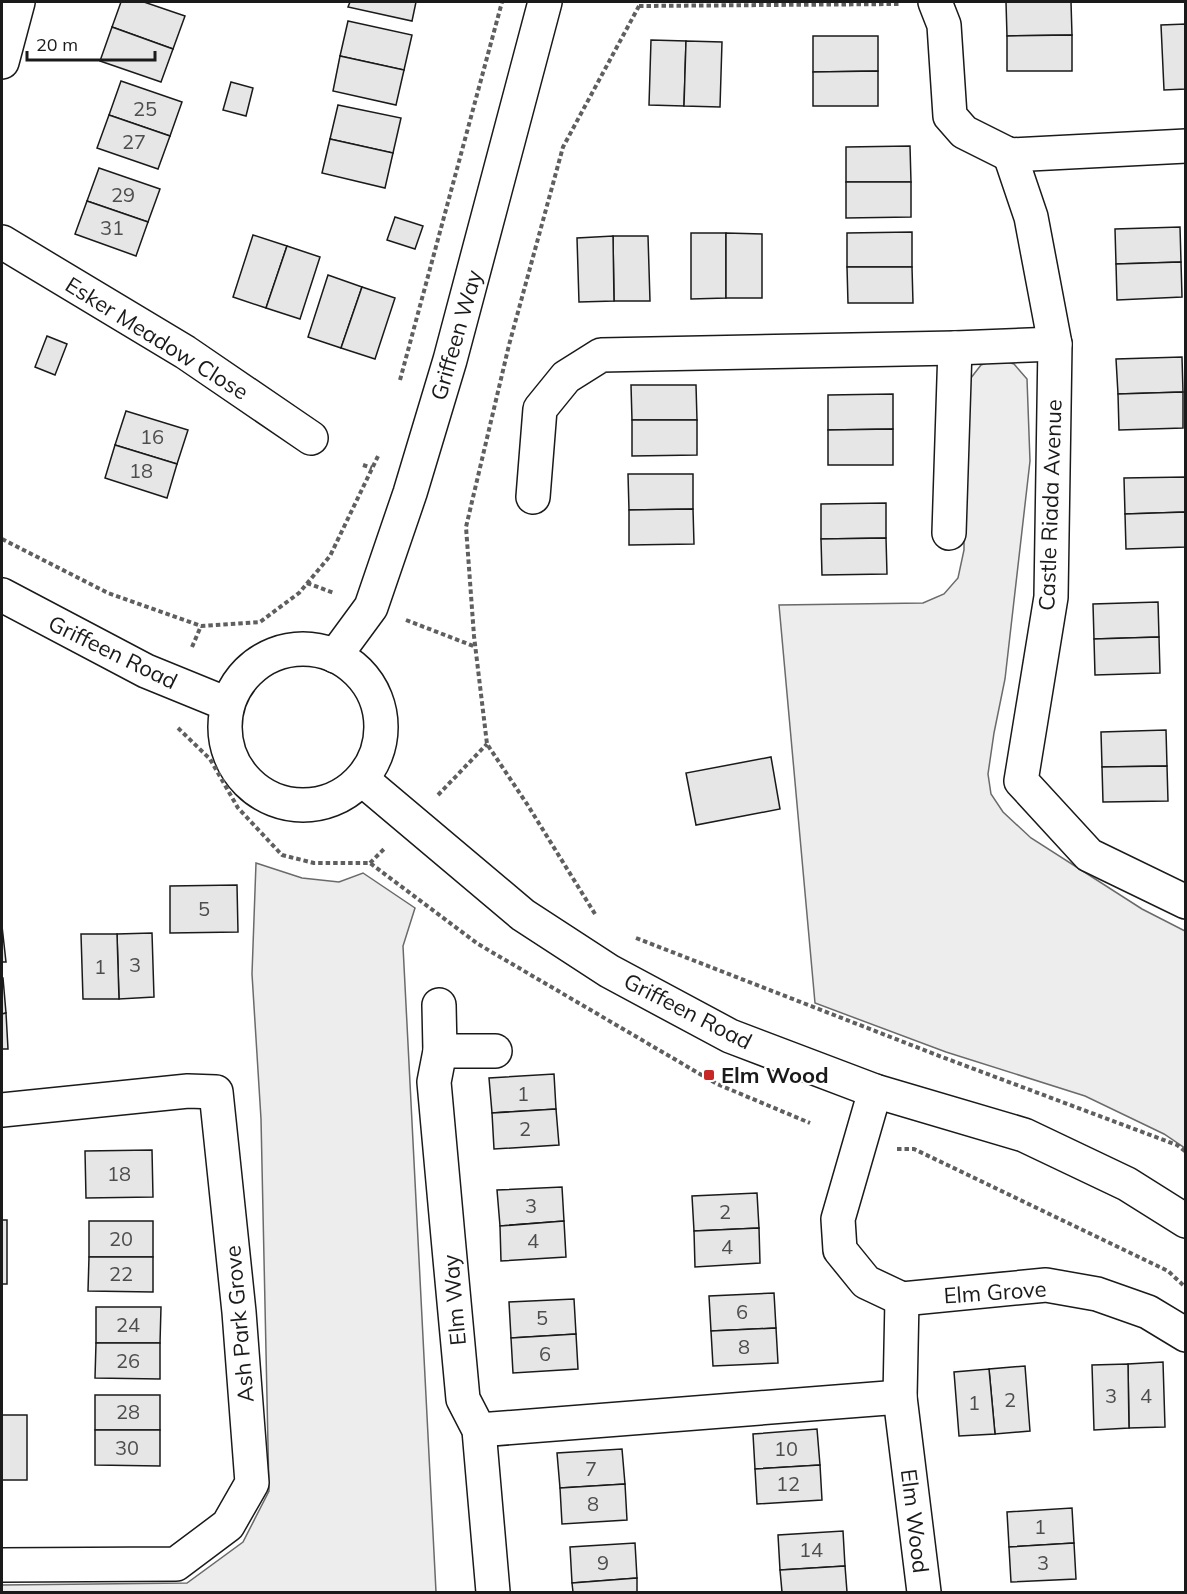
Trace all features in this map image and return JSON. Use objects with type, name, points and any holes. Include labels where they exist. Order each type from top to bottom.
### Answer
[{"type":"street","points":[[4,47],[18,2]]},
{"type":"street","name":"Griffeen Way","points":[[335,656],[371,607],[410,493],[450,360],[545,2]]},
{"type":"street","points":[[920,6],[944,25],[950,116],[964,132],[1010,155],[1185,146]]},
{"type":"street","name":"Castle Riada Avenue","points":[[1010,155],[1031,217],[1055,344],[1050,597],[1022,781],[1089,855],[1185,902]]},
{"type":"street","name":"Esker Meadow Close","points":[[2,242],[185,352],[311,438]]},
{"type":"street","points":[[533,497],[540,409],[566,377],[602,356],[1055,344]]},
{"type":"street","points":[[949,533],[955,348]]},
{"type":"street","name":"Griffeen Road","points":[[2,596],[146,671],[227,704]]},
{"type":"street","points":[[310,649],[335,656],[356,669],[371,687],[380,710],[381,735],[375,758],[364,781],[341,796],[315,805],[288,804],[263,795],[242,777],[229,754],[224,728],[227,704],[241,678],[260,661],[284,651],[310,649]]},
{"type":"street","name":"Griffeen Road","points":[[364,781],[523,915],[609,971],[730,1036],[875,1091],[1024,1135],[1127,1184],[1185,1221]]},
{"type":"street","name":"Elm Way","points":[[439,1005],[440,1051],[434,1082],[463,1399],[479,1430],[493,1593]]},
{"type":"street","points":[[440,1051],[495,1051]]},
{"type":"street","name":"Ash Park Grove","points":[[2,1110],[188,1091],[216,1092],[239,1312],[252,1482],[228,1525],[176,1564],[2,1565]]},
{"type":"street","points":[[875,1091],[838,1219],[840,1250],[866,1282],[902,1299]]},
{"type":"street","name":"Elm Grove","points":[[902,1299],[1046,1285],[1097,1294],[1148,1312],[1185,1335]]},
{"type":"street","name":"Elm Wood","points":[[902,1299],[900,1397],[924,1593]]},
{"type":"street","points":[[479,1430],[900,1397]]},
{"type":"path","points":[[596,915],[487,744],[474,636],[466,527],[509,345],[563,147],[639,4],[899,4],[920,6]]},
{"type":"path","points":[[363,465],[372,468]]},
{"type":"path","points":[[172,725],[180,729],[210,759],[238,808],[282,855],[314,863],[370,863],[478,944],[518,968],[717,1084],[810,1123]]},
{"type":"path","points":[[635,938],[931,1053],[1178,1145],[1185,1152]]},
{"type":"path","points":[[889,1149],[914,1149],[1168,1271],[1185,1288]]},
{"type":"shaded area","points":[[998,359],[1014,364],[1027,379],[1030,461],[1005,679],[988,774],[991,794],[1003,812],[1031,838],[1142,909],[1185,931],[1185,1148],[1164,1134],[1085,1096],[946,1052],[815,1003],[779,605],[923,603],[944,594],[958,578],[964,550],[964,420],[967,383],[981,365]]},
{"type":"shaded area","points":[[256,863],[302,878],[339,882],[363,873],[415,908],[403,946],[436,1592],[2,1592],[2,1585],[187,1583],[243,1542],[269,1491],[261,1119],[252,974]]},
{"type":"building","points":[[121,2],[144,2],[185,16],[173,49],[112,27]]},
{"type":"building","points":[[350,2],[416,2],[412,21],[348,7]]},
{"type":"building","points":[[1006,2],[1071,2],[1072,35],[1007,36]]},
{"type":"building","points":[[348,21],[412,35],[404,70],[340,56]]},
{"type":"building","points":[[1186,24],[1186,89],[1164,90],[1161,25]]},
{"type":"building","points":[[112,27],[173,49],[161,82],[100,61]]},
{"type":"building","points":[[1072,35],[1072,71],[1007,71],[1007,36]]},
{"type":"building","points":[[813,36],[878,36],[878,71],[813,72]]},
{"type":"building","points":[[651,40],[686,41],[684,106],[649,105]]},
{"type":"building","points":[[686,41],[722,42],[720,107],[684,106]]},
{"type":"building","points":[[340,56],[404,70],[396,105],[333,91]]},
{"type":"building","points":[[878,71],[878,106],[813,106],[813,72]]},
{"type":"building","points":[[121,81],[182,102],[170,136],[109,115]]},
{"type":"building","points":[[231,82],[253,88],[246,116],[223,110]]},
{"type":"building","points":[[338,105],[401,118],[393,153],[330,139]]},
{"type":"building","points":[[109,115],[170,136],[158,169],[97,148]]},
{"type":"building","points":[[330,139],[393,153],[385,188],[322,173]]},
{"type":"building","points":[[910,146],[911,182],[846,182],[846,147]]},
{"type":"building","points":[[99,168],[160,189],[148,222],[87,201]]},
{"type":"building","points":[[846,182],[911,182],[911,217],[846,218]]},
{"type":"building","points":[[87,201],[148,222],[136,256],[75,234]]},
{"type":"building","points":[[395,217],[423,226],[415,249],[387,240]]},
{"type":"building","points":[[1180,227],[1181,262],[1116,264],[1115,229]]},
{"type":"building","points":[[912,232],[912,267],[847,267],[847,233]]},
{"type":"building","points":[[691,233],[726,233],[726,298],[691,299]]},
{"type":"building","points":[[726,233],[762,234],[762,298],[726,298]]},
{"type":"building","points":[[253,235],[287,246],[266,308],[233,297]]},
{"type":"building","points":[[613,236],[648,236],[650,301],[614,301]]},
{"type":"building","points":[[613,236],[614,301],[579,302],[577,238]]},
{"type":"building","points":[[287,246],[320,257],[300,319],[266,308]]},
{"type":"building","points":[[1181,262],[1182,297],[1117,300],[1116,264]]},
{"type":"building","points":[[847,267],[912,267],[913,303],[848,303]]},
{"type":"building","points":[[328,275],[362,287],[341,348],[308,337]]},
{"type":"building","points":[[362,287],[395,298],[375,359],[341,348]]},
{"type":"building","points":[[47,336],[67,344],[55,375],[35,367]]},
{"type":"building","points":[[1182,357],[1183,392],[1118,394],[1116,359]]},
{"type":"building","points":[[631,385],[696,385],[697,420],[632,420]]},
{"type":"building","points":[[1183,392],[1183,428],[1119,430],[1118,394]]},
{"type":"building","points":[[893,394],[893,429],[828,430],[828,395]]},
{"type":"building","points":[[126,411],[188,430],[177,464],[115,445]]},
{"type":"building","points":[[632,420],[697,420],[697,455],[632,456]]},
{"type":"building","points":[[893,429],[893,465],[828,465],[828,430]]},
{"type":"building","points":[[115,445],[177,464],[167,498],[105,478]]},
{"type":"building","points":[[628,474],[693,474],[693,509],[629,510]]},
{"type":"building","points":[[1186,477],[1186,512],[1125,514],[1124,478]]},
{"type":"building","points":[[886,503],[886,538],[821,539],[821,504]]},
{"type":"building","points":[[693,509],[694,544],[629,545],[629,510]]},
{"type":"building","points":[[1186,512],[1186,547],[1126,549],[1125,514]]},
{"type":"building","points":[[886,538],[887,574],[822,575],[821,539]]},
{"type":"building","points":[[1158,602],[1159,637],[1094,639],[1093,604]]},
{"type":"building","points":[[1159,637],[1160,673],[1095,675],[1094,639]]},
{"type":"building","points":[[1166,730],[1167,766],[1102,767],[1101,732]]},
{"type":"building","points":[[771,757],[780,809],[696,825],[686,773]]},
{"type":"building","points":[[1167,766],[1168,801],[1103,802],[1102,767]]},
{"type":"building","points":[[237,885],[238,932],[170,933],[170,886]]},
{"type":"building","points":[[2,926],[6,962],[2,962]]},
{"type":"building","points":[[152,933],[154,997],[119,999],[117,934]]},
{"type":"building","points":[[81,934],[117,934],[119,999],[83,999]]},
{"type":"building","points":[[2,978],[6,1013],[2,1014]]},
{"type":"building","points":[[6,1013],[8,1049],[2,1049],[2,1014]]},
{"type":"building","points":[[554,1074],[556,1109],[492,1113],[489,1078]]},
{"type":"building","points":[[556,1109],[559,1145],[494,1149],[492,1113]]},
{"type":"building","points":[[152,1150],[153,1197],[86,1198],[85,1151]]},
{"type":"building","points":[[562,1187],[564,1221],[500,1226],[497,1190]]},
{"type":"building","points":[[757,1193],[759,1228],[694,1231],[692,1196]]},
{"type":"building","points":[[2,1220],[7,1220],[7,1284],[2,1284]]},
{"type":"building","points":[[89,1221],[153,1221],[153,1257],[89,1257]]},
{"type":"building","points":[[564,1221],[566,1257],[501,1261],[500,1226]]},
{"type":"building","points":[[759,1228],[760,1263],[695,1267],[694,1231]]},
{"type":"building","points":[[89,1257],[153,1257],[153,1292],[88,1291]]},
{"type":"building","points":[[774,1293],[776,1328],[711,1331],[709,1296]]},
{"type":"building","points":[[574,1299],[576,1334],[511,1338],[509,1302]]},
{"type":"building","points":[[96,1307],[161,1307],[160,1343],[96,1343]]},
{"type":"building","points":[[776,1328],[778,1363],[713,1366],[711,1331]]},
{"type":"building","points":[[576,1334],[578,1369],[513,1373],[511,1338]]},
{"type":"building","points":[[96,1343],[160,1343],[160,1379],[95,1378]]},
{"type":"building","points":[[1163,1362],[1165,1427],[1129,1428],[1128,1364]]},
{"type":"building","points":[[1128,1364],[1129,1428],[1094,1430],[1092,1365]]},
{"type":"building","points":[[1025,1366],[1030,1431],[995,1434],[989,1369]]},
{"type":"building","points":[[989,1369],[995,1434],[959,1436],[954,1372]]},
{"type":"building","points":[[95,1395],[160,1395],[160,1430],[95,1430]]},
{"type":"building","points":[[2,1415],[27,1415],[27,1480],[2,1480]]},
{"type":"building","points":[[817,1429],[820,1465],[755,1469],[753,1434]]},
{"type":"building","points":[[95,1430],[160,1430],[160,1466],[95,1465]]},
{"type":"building","points":[[622,1449],[625,1484],[560,1488],[557,1453]]},
{"type":"building","points":[[820,1465],[822,1500],[757,1504],[755,1469]]},
{"type":"building","points":[[625,1484],[627,1520],[562,1524],[560,1488]]},
{"type":"building","points":[[1072,1508],[1074,1543],[1009,1547],[1007,1512]]},
{"type":"building","points":[[843,1531],[845,1566],[780,1570],[778,1535]]},
{"type":"building","points":[[635,1543],[637,1578],[572,1583],[570,1547]]},
{"type":"building","points":[[1074,1543],[1076,1579],[1011,1582],[1009,1547]]},
{"type":"building","points":[[845,1566],[847,1592],[782,1592],[780,1570]]},
{"type":"building","points":[[637,1578],[637,1592],[573,1592],[572,1583]]},
{"type":"place","name":"Elm Wood","points":[[709,1075]]}]
